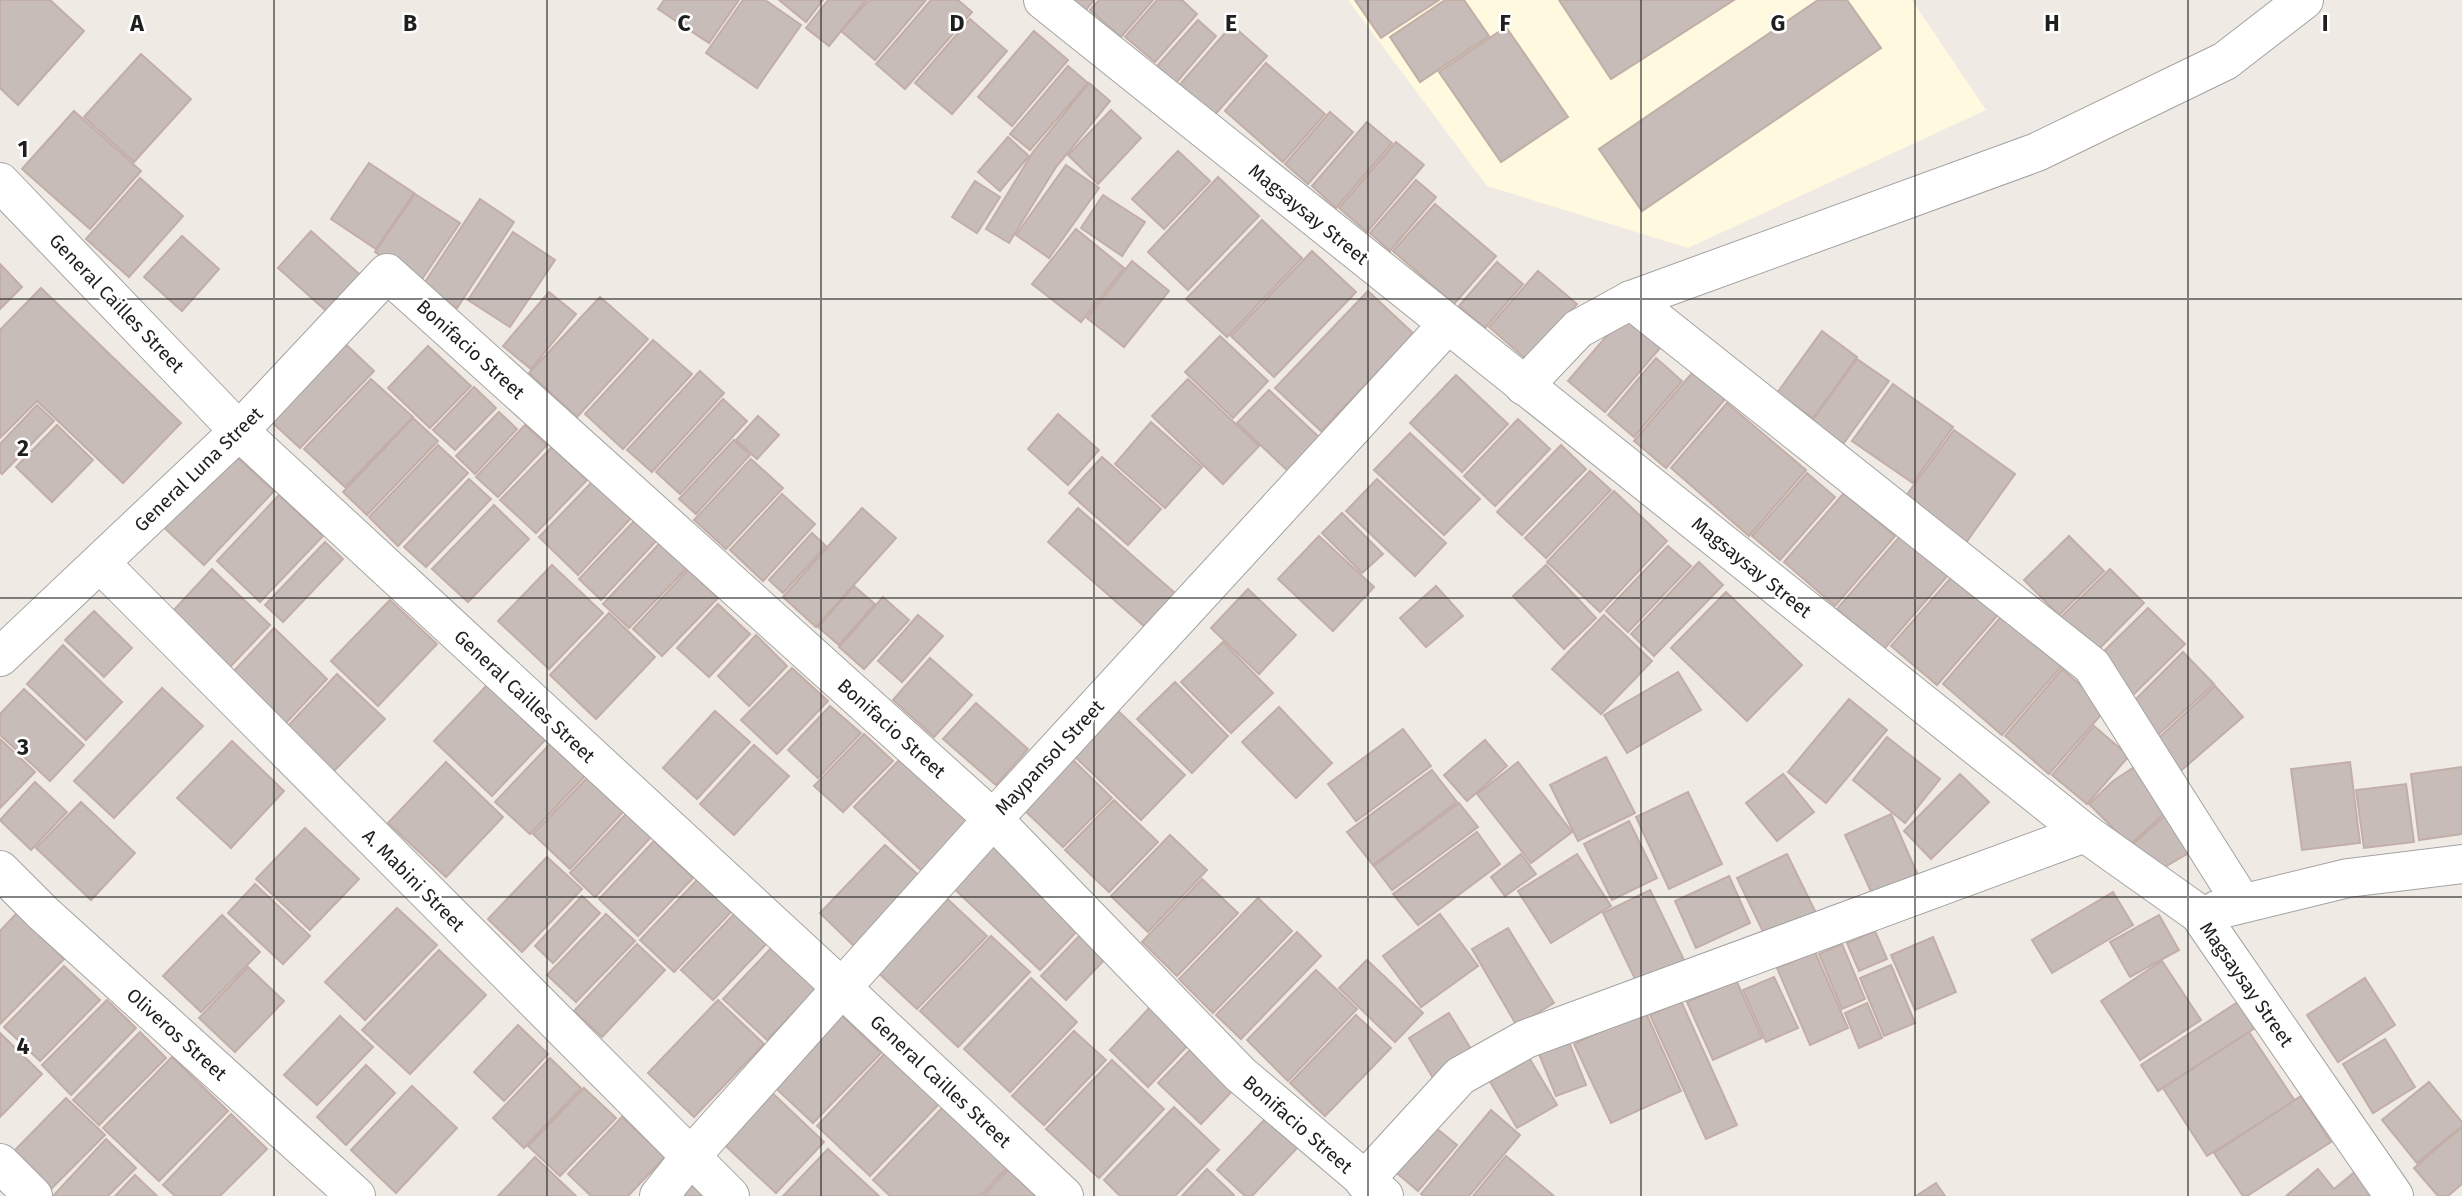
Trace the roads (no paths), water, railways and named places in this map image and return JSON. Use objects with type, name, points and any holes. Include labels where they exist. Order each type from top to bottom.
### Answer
[{"type":"street","name":"Magsaysay Street","points":[[1043,0],[2085,833],[2199,914],[2394,1196]]},
{"type":"street","points":[[1524,386],[1578,329],[1631,300],[2037,152],[2225,61],[2304,0]]},
{"type":"street","name":"General Cailles Street","points":[[0,182],[239,431],[1064,1196]]},
{"type":"street","name":"General Luna Street","points":[[0,657],[239,431],[387,273]]},
{"type":"street","name":"Bonifacio Street","points":[[387,273],[993,819],[1240,1074],[1374,1188]]},
{"type":"street","points":[[1631,300],[2092,666],[2242,903]]},
{"type":"street","name":"Maypansol Street","points":[[659,1196],[690,1157],[993,819],[1447,325]]},
{"type":"street","name":"A. Mabini Street","points":[[100,563],[730,1196]]},
{"type":"street","points":[[1374,1188],[1460,1076],[1526,1039],[2085,833]]},
{"type":"street","points":[[2199,914],[2348,878],[2462,864]]},
{"type":"street","name":"Oliveros Street","points":[[0,870],[43,913],[356,1196]]},
{"type":"street","points":[[0,1163],[33,1196]]}]
